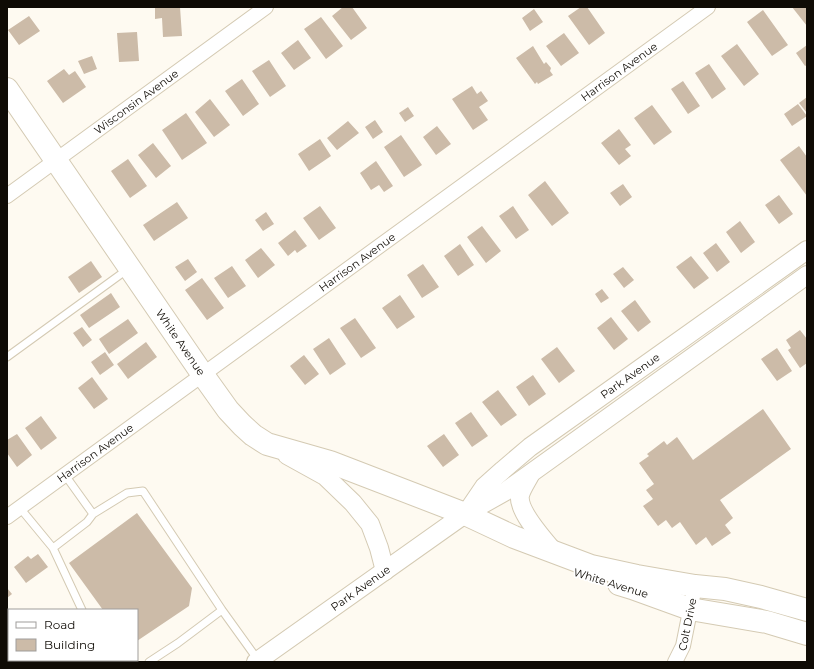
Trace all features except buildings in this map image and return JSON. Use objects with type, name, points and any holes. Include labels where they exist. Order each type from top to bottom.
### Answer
[{"type":"main road","name":"White Avenue","points":[[7,89],[203,376],[228,410],[253,435],[267,444],[330,462],[429,500],[459,519],[531,557],[572,572],[632,588],[690,609],[767,622],[807,634]]},
{"type":"main road","name":"White Avenue","points":[[459,519],[514,537],[591,566],[637,576],[761,597],[807,610]]},
{"type":"street","name":"Wisconsin Avenue","points":[[7,196],[266,7]]},
{"type":"street","name":"Harrison Avenue","points":[[7,517],[203,376],[708,7]]},
{"type":"street","name":"Park Avenue","points":[[459,519],[484,487],[530,447],[807,250]]},
{"type":"street","name":"Park Avenue","points":[[257,661],[459,519],[506,492],[807,275]]},
{"type":"street","points":[[267,444],[325,476],[354,502],[370,524],[379,548],[384,571]]},
{"type":"street","points":[[531,473],[522,489],[520,496],[522,506],[527,518],[555,553]]},
{"type":"street","name":"Colt Drive","points":[[675,662],[683,646],[694,586]]},
{"type":"lane","points":[[7,357],[130,268]]},
{"type":"lane","points":[[65,475],[93,514]]},
{"type":"lane","points":[[53,548],[87,522],[93,514],[127,493],[143,491],[257,661]]},
{"type":"lane","points":[[20,508],[53,548],[82,609]]},
{"type":"lane","points":[[149,662],[178,643],[222,610]]}]
